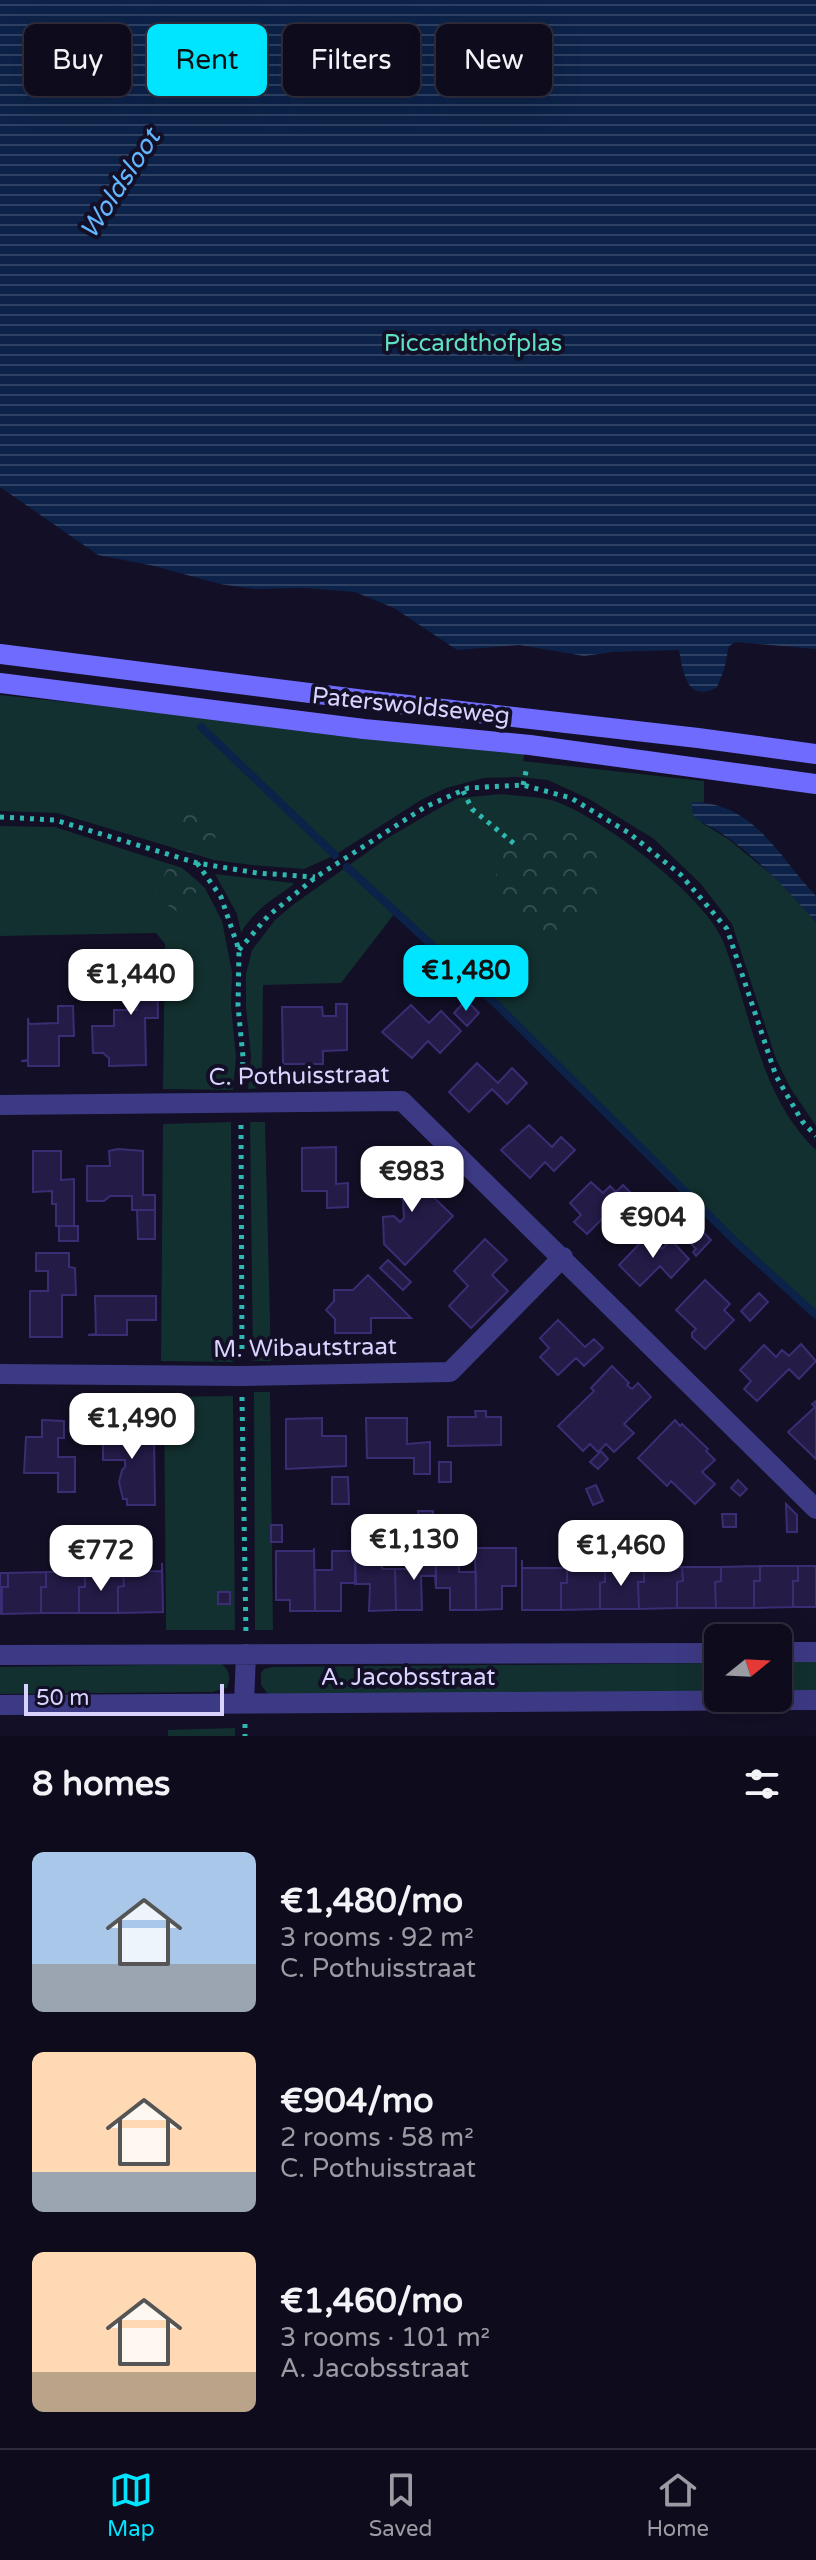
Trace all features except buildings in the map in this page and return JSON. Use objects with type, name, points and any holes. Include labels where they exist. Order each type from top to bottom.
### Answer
[{"type":"main road","name":"Paterswoldseweg","points":[[0,654],[816,754]]},
{"type":"main road","name":"Paterswoldseweg","points":[[0,683],[364,729],[545,746],[816,784]]},
{"type":"street","name":"C. Pothuisstraat","points":[[0,1105],[402,1101],[816,1509]]},
{"type":"street","name":"M. Wibautstraat","points":[[0,1374],[242,1376],[450,1372],[563,1257]]},
{"type":"street","points":[[792,1652],[816,1652]]},
{"type":"street","name":"A. Jacobsstraat","points":[[0,1655],[704,1653]]},
{"type":"street","points":[[244,1703],[246,1654]]},
{"type":"street","name":"A. Jacobsstraat","points":[[0,1705],[816,1700]]},
{"type":"path","points":[[239,950],[268,916],[316,877],[425,807],[463,791],[523,785],[571,798],[629,833],[681,875],[727,929],[776,1076],[802,1121],[816,1136]]},
{"type":"path","points":[[463,791],[472,809],[517,846]]},
{"type":"path","points":[[0,817],[55,820],[197,863],[316,877]]},
{"type":"path","points":[[197,863],[221,897],[239,950],[238,1006],[243,1057],[241,1103]]},
{"type":"green space","points":[[0,695],[525,751],[523,761],[704,781],[704,802],[692,803],[702,823],[728,839],[777,879],[816,922],[816,1126],[791,1089],[776,1059],[732,924],[700,883],[654,839],[589,799],[548,780],[484,778],[446,788],[421,800],[335,855],[304,869],[214,860],[57,813],[0,811]]},
{"type":"green space","points":[[502,794],[551,800],[595,821],[621,838],[648,858],[695,902],[723,941],[769,1079],[781,1104],[816,1150],[816,1315],[739,1245],[496,1004],[395,913],[341,983],[263,985],[262,1088],[248,1089],[251,1057],[246,974],[252,950],[275,920],[386,839],[427,815],[458,798]]},
{"type":"green space","points":[[188,803],[218,815],[214,848],[188,852],[176,849]]},
{"type":"green space","points":[[0,826],[55,827],[182,868],[205,888],[222,921],[232,972],[231,1006],[236,1057],[233,1090],[163,1089],[165,944],[156,933],[0,936]]},
{"type":"green space","points":[[549,826],[569,830],[587,841],[598,859],[602,879],[598,899],[587,917],[569,928],[549,932],[529,928],[511,917],[500,899],[496,879],[500,859],[511,841],[529,830]]},
{"type":"green space","points":[[169,864],[182,868],[201,884],[182,915],[155,897]]},
{"type":"green space","points":[[215,874],[293,885],[257,912],[241,933],[237,914]]},
{"type":"green space","points":[[231,1122],[233,1362],[161,1361],[163,1124]]},
{"type":"green space","points":[[250,1122],[265,1122],[271,1361],[253,1361]]},
{"type":"green space","points":[[254,1392],[270,1392],[273,1630],[255,1630]]},
{"type":"green space","points":[[233,1396],[235,1630],[166,1630],[164,1397]]},
{"type":"green space","points":[[792,1662],[816,1662],[816,1692],[792,1692]]},
{"type":"green space","points":[[704,1663],[704,1692],[268,1694],[261,1685],[261,1673],[273,1667]]},
{"type":"green space","points":[[221,1664],[228,1672],[227,1688],[212,1692],[0,1694],[0,1667]]},
{"type":"green space","points":[[235,1728],[235,1736],[168,1736],[168,1730]]},
{"type":"water","name":"Piccardthofplas","points":[[0,0],[816,0],[816,649],[736,642],[729,646],[717,687],[707,691],[693,689],[688,683],[679,650],[584,656],[519,645],[457,650],[394,608],[355,592],[304,588],[254,589],[98,555],[0,487]]},
{"type":"water","points":[[692,802],[732,811],[763,834],[816,896],[816,922],[752,857],[723,834],[697,819],[692,811]]},
{"type":"waterway","points":[[201,727],[335,855]]},
{"type":"waterway","points":[[347,867],[496,1004],[739,1245],[816,1315]]},
{"type":"water label","name":"Woldsloot","points":[[120,184]]}]
